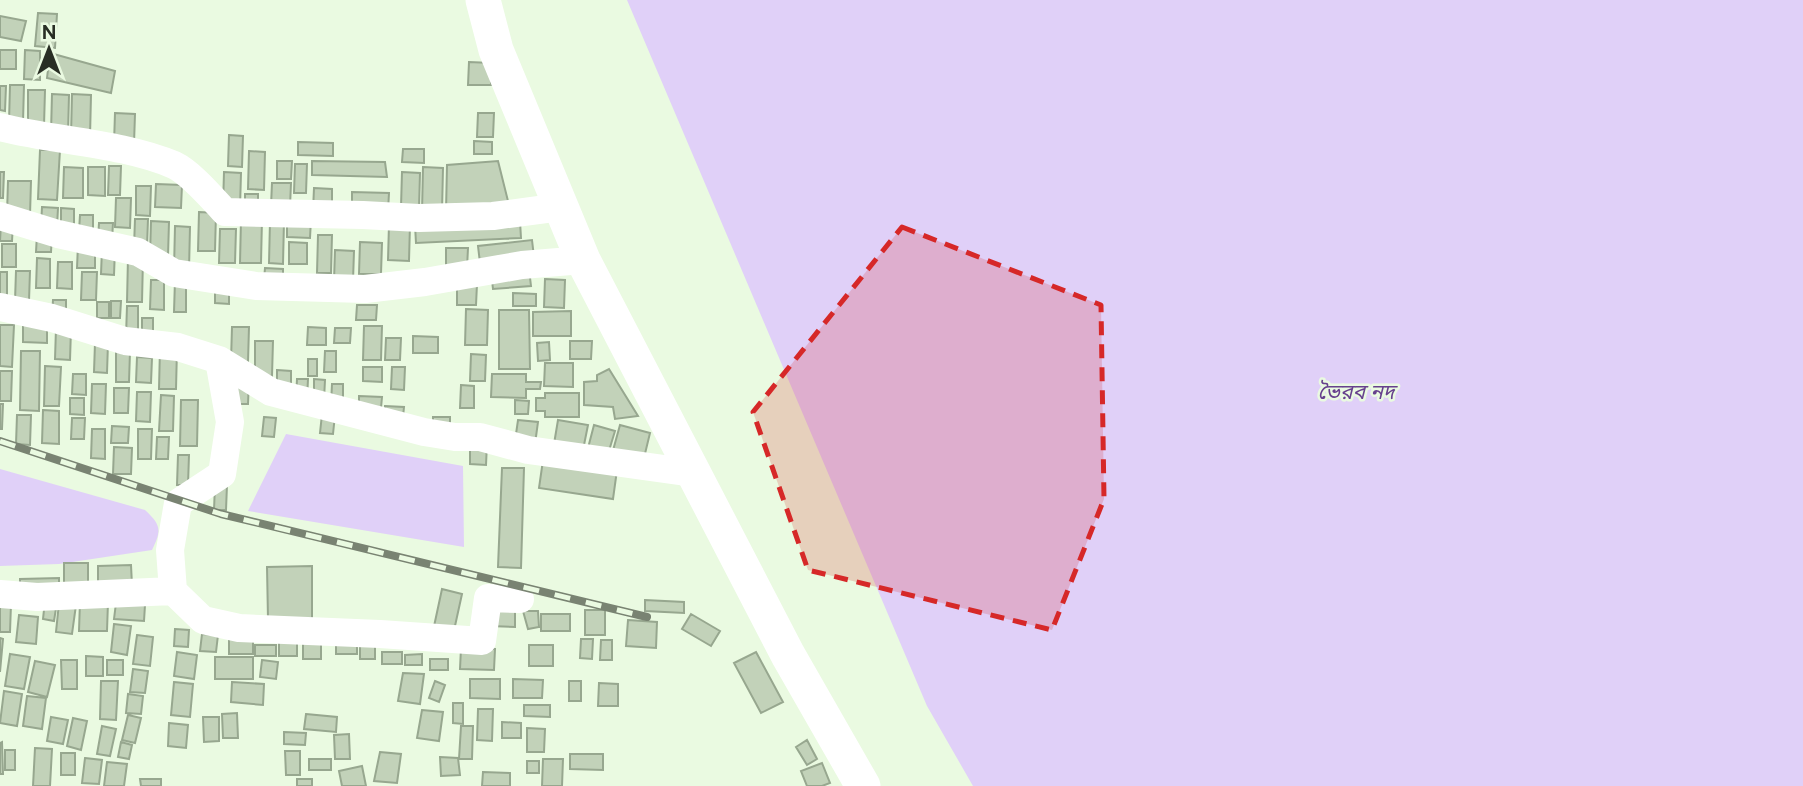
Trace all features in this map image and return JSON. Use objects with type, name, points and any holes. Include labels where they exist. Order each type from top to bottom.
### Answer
[{"type":"street","points":[[483,0],[495,50],[583,260],[788,655],[863,786]]},
{"type":"street","points":[[0,127],[33,136],[117,149],[176,166],[225,212],[419,218],[494,216],[561,207]]},
{"type":"street","points":[[0,216],[58,234],[138,252],[174,272],[256,286],[365,289],[425,282],[522,265],[583,260]]},
{"type":"street","points":[[0,307],[52,318],[125,341],[178,346],[219,360],[271,392],[424,432],[455,438],[480,438],[528,450],[693,473]]},
{"type":"street","points":[[219,360],[230,422],[222,474],[178,503],[170,550],[173,591],[203,620],[239,628],[482,641],[488,598],[520,599]]},
{"type":"street","points":[[0,594],[37,597],[173,591]]},
{"type":"highlighted area","points":[[902,227],[1101,305],[1104,499],[1052,630],[808,570],[753,412]]},
{"type":"water","name":"ভৈরব নদ","points":[[627,0],[1803,0],[1803,786],[973,786],[927,706]]},
{"type":"water","points":[[286,434],[463,466],[464,547],[248,511]]},
{"type":"water","points":[[0,469],[145,510],[158,528],[152,550],[59,564],[0,566]]},
{"type":"building","points":[[38,13],[57,14],[55,48],[35,46]]},
{"type":"building","points":[[0,16],[26,21],[21,41],[0,37]]},
{"type":"building","points":[[0,50],[16,50],[16,69],[0,69]]},
{"type":"building","points":[[25,50],[40,51],[40,80],[24,79]]},
{"type":"building","points":[[50,53],[115,71],[111,93],[47,78]]},
{"type":"building","points":[[469,62],[491,63],[491,85],[468,85]]},
{"type":"building","points":[[10,85],[24,85],[23,122],[9,122]]},
{"type":"building","points":[[0,86],[6,86],[5,111],[0,110]]},
{"type":"building","points":[[28,90],[45,90],[44,126],[28,125]]},
{"type":"building","points":[[52,94],[69,95],[68,134],[51,133]]},
{"type":"building","points":[[72,94],[91,95],[90,137],[71,136]]},
{"type":"building","points":[[115,113],[135,114],[134,144],[114,144]]},
{"type":"building","points":[[478,113],[494,113],[493,137],[477,137]]},
{"type":"building","points":[[229,135],[243,136],[242,167],[228,166]]},
{"type":"building","points":[[474,141],[492,142],[492,154],[474,154]]},
{"type":"building","points":[[298,142],[333,143],[333,156],[298,155]]},
{"type":"building","points":[[403,149],[424,149],[424,163],[402,162]]},
{"type":"building","points":[[40,150],[60,150],[57,200],[38,199]]},
{"type":"building","points":[[249,151],[265,152],[264,190],[248,189]]},
{"type":"building","points":[[277,161],[292,161],[291,179],[277,179]]},
{"type":"building","points":[[312,161],[385,162],[387,177],[312,175]]},
{"type":"building","points":[[498,161],[510,209],[446,211],[447,165]]},
{"type":"building","points":[[295,164],[307,164],[306,193],[294,193]]},
{"type":"building","points":[[109,166],[121,166],[120,195],[108,195]]},
{"type":"building","points":[[64,167],[83,168],[83,198],[63,198]]},
{"type":"building","points":[[88,167],[105,167],[105,196],[88,195]]},
{"type":"building","points":[[423,167],[443,168],[442,212],[422,212]]},
{"type":"building","points":[[0,172],[4,172],[3,198],[0,198]]},
{"type":"building","points":[[224,172],[241,173],[240,208],[223,207]]},
{"type":"building","points":[[402,172],[420,173],[419,208],[401,207]]},
{"type":"building","points":[[8,181],[31,181],[30,215],[7,214]]},
{"type":"building","points":[[272,183],[291,183],[290,207],[271,206]]},
{"type":"building","points":[[156,184],[182,185],[181,208],[155,207]]},
{"type":"building","points":[[136,186],[151,186],[150,216],[136,215]]},
{"type":"building","points":[[314,188],[332,189],[332,211],[313,211]]},
{"type":"building","points":[[352,192],[389,193],[388,211],[352,211]]},
{"type":"building","points":[[245,194],[258,194],[258,211],[245,210]]},
{"type":"building","points":[[116,198],[131,198],[130,228],[115,227]]},
{"type":"building","points":[[42,207],[58,208],[57,227],[41,227]]},
{"type":"building","points":[[61,208],[74,209],[74,228],[61,228]]},
{"type":"building","points":[[199,212],[216,213],[215,251],[198,251]]},
{"type":"building","points":[[80,215],[93,215],[93,232],[79,231]]},
{"type":"building","points":[[287,218],[311,219],[310,238],[287,237]]},
{"type":"building","points":[[135,219],[148,219],[147,247],[134,247]]},
{"type":"building","points":[[241,219],[262,219],[261,263],[240,263]]},
{"type":"building","points":[[151,221],[169,222],[168,256],[150,255]]},
{"type":"building","points":[[270,221],[284,221],[283,264],[269,263]]},
{"type":"building","points":[[520,221],[521,238],[416,243],[415,225]]},
{"type":"building","points":[[1,223],[13,223],[12,241],[0,241]]},
{"type":"building","points":[[99,223],[113,223],[112,240],[98,240]]},
{"type":"building","points":[[389,224],[410,225],[409,261],[388,260]]},
{"type":"building","points":[[175,226],[190,227],[189,270],[174,270]]},
{"type":"building","points":[[220,229],[236,229],[235,263],[219,263]]},
{"type":"building","points":[[37,234],[52,234],[51,252],[36,252]]},
{"type":"building","points":[[318,235],[332,235],[331,273],[317,273]]},
{"type":"building","points":[[532,240],[534,257],[480,263],[478,246]]},
{"type":"building","points":[[289,242],[307,243],[307,264],[289,264]]},
{"type":"building","points":[[360,242],[382,243],[381,274],[359,274]]},
{"type":"building","points":[[2,244],[16,244],[16,267],[2,267]]},
{"type":"building","points":[[78,244],[95,244],[95,268],[77,268]]},
{"type":"building","points":[[446,248],[468,248],[467,268],[446,268]]},
{"type":"building","points":[[102,249],[115,249],[114,275],[101,274]]},
{"type":"building","points":[[335,250],[354,251],[353,281],[334,281]]},
{"type":"building","points":[[128,257],[143,258],[142,302],[127,302]]},
{"type":"building","points":[[37,258],[50,259],[50,288],[36,288]]},
{"type":"building","points":[[58,262],[72,262],[72,289],[57,288]]},
{"type":"building","points":[[265,268],[283,269],[283,280],[264,280]]},
{"type":"building","points":[[529,269],[531,286],[493,289],[491,272]]},
{"type":"building","points":[[16,271],[30,271],[29,301],[15,301]]},
{"type":"building","points":[[0,272],[7,272],[7,299],[0,299]]},
{"type":"building","points":[[82,272],[97,272],[96,300],[81,300]]},
{"type":"building","points":[[545,279],[565,280],[564,308],[544,307]]},
{"type":"building","points":[[151,280],[164,280],[164,310],[150,309]]},
{"type":"building","points":[[175,280],[186,280],[186,312],[174,312]]},
{"type":"building","points":[[457,283],[477,284],[476,305],[457,305]]},
{"type":"building","points":[[215,287],[229,287],[229,304],[215,303]]},
{"type":"building","points":[[513,293],[536,294],[536,306],[513,306]]},
{"type":"building","points":[[53,300],[66,300],[66,315],[52,315]]},
{"type":"building","points":[[111,301],[121,301],[120,318],[111,318]]},
{"type":"building","points":[[97,302],[109,302],[109,318],[97,318]]},
{"type":"building","points":[[357,305],[377,305],[376,320],[356,320]]},
{"type":"building","points":[[127,306],[138,306],[138,337],[126,336]]},
{"type":"building","points":[[466,309],[488,310],[487,345],[465,345]]},
{"type":"building","points":[[499,310],[529,310],[530,369],[499,369]]},
{"type":"building","points":[[571,311],[571,336],[533,336],[533,312]]},
{"type":"building","points":[[142,318],[153,318],[153,334],[142,333]]},
{"type":"building","points":[[23,319],[47,320],[47,343],[23,342]]},
{"type":"building","points":[[0,325],[14,325],[12,367],[0,366]]},
{"type":"building","points":[[364,326],[382,326],[381,360],[363,360]]},
{"type":"building","points":[[232,327],[249,327],[248,362],[231,361]]},
{"type":"building","points":[[308,327],[326,328],[326,345],[307,345]]},
{"type":"building","points":[[56,328],[71,329],[70,360],[55,359]]},
{"type":"building","points":[[335,328],[351,328],[350,343],[334,343]]},
{"type":"building","points":[[413,336],[438,337],[438,353],[413,353]]},
{"type":"building","points":[[386,338],[401,338],[400,360],[385,360]]},
{"type":"building","points":[[255,341],[273,341],[272,376],[255,375]]},
{"type":"building","points":[[570,341],[592,341],[591,359],[570,359]]},
{"type":"building","points":[[549,342],[550,360],[538,361],[537,343]]},
{"type":"building","points":[[95,343],[108,343],[107,373],[94,372]]},
{"type":"building","points":[[160,348],[177,349],[176,389],[159,389]]},
{"type":"building","points":[[21,351],[40,351],[39,411],[20,410]]},
{"type":"building","points":[[325,351],[336,351],[336,372],[324,372]]},
{"type":"building","points":[[116,352],[130,352],[129,382],[116,382]]},
{"type":"building","points":[[471,354],[486,355],[485,381],[470,381]]},
{"type":"building","points":[[137,357],[152,358],[151,383],[136,382]]},
{"type":"building","points":[[308,359],[317,359],[317,376],[308,376]]},
{"type":"building","points":[[545,363],[573,363],[573,387],[544,386]]},
{"type":"building","points":[[45,366],[61,367],[59,406],[44,406]]},
{"type":"building","points":[[363,367],[382,367],[382,382],[363,381]]},
{"type":"building","points":[[392,367],[405,367],[404,390],[391,389]]},
{"type":"building","points":[[609,369],[638,416],[615,419],[613,407],[584,405],[584,382],[597,381],[597,375]]},
{"type":"building","points":[[277,370],[291,371],[291,389],[277,389]]},
{"type":"building","points":[[0,371],[12,371],[11,401],[0,401]]},
{"type":"building","points":[[73,374],[86,374],[86,395],[72,394]]},
{"type":"building","points":[[492,374],[526,374],[526,382],[541,382],[540,389],[526,389],[526,398],[491,397]]},
{"type":"building","points":[[297,379],[308,379],[307,400],[296,400]]},
{"type":"building","points":[[314,379],[325,380],[324,400],[314,399]]},
{"type":"building","points":[[231,380],[249,380],[248,404],[231,404]]},
{"type":"building","points":[[92,384],[106,384],[105,414],[91,413]]},
{"type":"building","points":[[332,384],[343,384],[343,406],[331,405]]},
{"type":"building","points":[[461,385],[474,386],[474,408],[460,408]]},
{"type":"building","points":[[114,388],[129,388],[128,413],[114,413]]},
{"type":"building","points":[[137,392],[151,392],[150,422],[136,421]]},
{"type":"building","points":[[545,393],[579,393],[579,417],[545,417],[545,411],[536,411],[536,398],[545,398]]},
{"type":"building","points":[[161,395],[174,396],[173,431],[159,431]]},
{"type":"building","points":[[359,396],[382,397],[381,408],[359,408]]},
{"type":"building","points":[[70,398],[84,398],[84,415],[70,414]]},
{"type":"building","points":[[181,400],[198,400],[197,446],[180,446]]},
{"type":"building","points":[[515,400],[529,401],[528,414],[515,414]]},
{"type":"building","points":[[0,404],[3,404],[2,429],[0,429]]},
{"type":"building","points":[[385,406],[404,407],[403,417],[385,417]]},
{"type":"building","points":[[43,410],[59,411],[59,444],[42,443]]},
{"type":"building","points":[[322,414],[335,415],[333,434],[320,433]]},
{"type":"building","points":[[17,415],[31,415],[30,445],[16,444]]},
{"type":"building","points":[[264,417],[276,418],[274,437],[262,436]]},
{"type":"building","points":[[433,417],[450,417],[450,431],[433,430]]},
{"type":"building","points":[[72,418],[85,418],[84,439],[71,439]]},
{"type":"building","points":[[518,420],[538,422],[535,444],[515,441]]},
{"type":"building","points":[[558,420],[588,425],[583,450],[554,444]]},
{"type":"building","points":[[594,425],[615,431],[608,454],[588,448]]},
{"type":"building","points":[[620,425],[650,433],[643,462],[612,454]]},
{"type":"building","points":[[112,426],[129,427],[128,443],[111,443]]},
{"type":"building","points":[[92,429],[105,429],[105,459],[91,458]]},
{"type":"building","points":[[138,429],[152,429],[151,459],[138,459]]},
{"type":"building","points":[[157,437],[169,437],[168,459],[156,459]]},
{"type":"building","points":[[470,442],[487,443],[486,465],[470,464]]},
{"type":"building","points":[[114,447],[132,448],[131,474],[113,474]]},
{"type":"building","points":[[178,455],[189,455],[188,485],[177,485]]},
{"type":"building","points":[[543,460],[617,470],[613,499],[539,488]]},
{"type":"building","points":[[502,468],[524,468],[521,568],[498,567]]},
{"type":"building","points":[[215,485],[227,485],[226,510],[214,510]]},
{"type":"building","points":[[64,563],[88,563],[88,585],[64,585]]},
{"type":"building","points":[[131,565],[132,585],[98,586],[98,566]]},
{"type":"building","points":[[312,566],[312,618],[268,619],[267,567]]},
{"type":"building","points":[[59,578],[59,586],[20,586],[20,579]]},
{"type":"building","points":[[442,589],[462,594],[453,635],[433,631]]},
{"type":"building","points":[[645,600],[684,602],[684,613],[645,611]]},
{"type":"building","points":[[45,601],[57,602],[54,621],[43,619]]},
{"type":"building","points":[[80,601],[108,602],[107,631],[79,631]]},
{"type":"building","points":[[59,603],[76,605],[72,634],[56,632]]},
{"type":"building","points":[[116,603],[145,605],[144,621],[114,619]]},
{"type":"building","points":[[0,604],[11,604],[10,632],[0,632]]},
{"type":"building","points":[[491,606],[515,607],[515,627],[490,626]]},
{"type":"building","points":[[585,610],[605,610],[605,635],[585,635]]},
{"type":"building","points":[[523,611],[538,611],[539,627],[528,629]]},
{"type":"building","points":[[541,614],[570,614],[570,631],[541,631]]},
{"type":"building","points":[[691,614],[720,631],[711,646],[682,629]]},
{"type":"building","points":[[19,615],[38,617],[36,644],[16,642]]},
{"type":"building","points":[[628,620],[657,622],[656,648],[626,646]]},
{"type":"building","points":[[114,624],[131,626],[127,655],[111,652]]},
{"type":"building","points":[[175,629],[189,630],[188,647],[174,646]]},
{"type":"building","points":[[202,634],[218,635],[216,652],[200,651]]},
{"type":"building","points":[[137,635],[153,637],[150,666],[133,664]]},
{"type":"building","points":[[279,636],[297,636],[297,656],[279,656]]},
{"type":"building","points":[[0,638],[3,639],[0,672]]},
{"type":"building","points":[[229,639],[253,639],[253,654],[229,654]]},
{"type":"building","points":[[303,639],[321,639],[321,659],[303,659]]},
{"type":"building","points":[[581,639],[593,639],[592,659],[580,658]]},
{"type":"building","points":[[336,640],[357,640],[357,654],[336,654]]},
{"type":"building","points":[[601,640],[612,640],[612,660],[600,660]]},
{"type":"building","points":[[255,645],[276,645],[276,656],[255,656]]},
{"type":"building","points":[[529,645],[553,645],[553,666],[529,666]]},
{"type":"building","points":[[360,646],[375,646],[375,659],[360,659]]},
{"type":"building","points":[[461,648],[495,649],[494,670],[460,669]]},
{"type":"building","points":[[177,652],[197,655],[194,679],[174,676]]},
{"type":"building","points":[[382,652],[402,652],[402,664],[382,664]]},
{"type":"building","points":[[756,652],[783,702],[761,713],[734,663]]},
{"type":"building","points":[[10,654],[30,657],[24,689],[5,686]]},
{"type":"building","points":[[422,654],[422,665],[405,665],[405,655]]},
{"type":"building","points":[[86,656],[103,657],[103,676],[86,676]]},
{"type":"building","points":[[215,657],[253,657],[253,679],[215,679]]},
{"type":"building","points":[[430,659],[448,659],[448,670],[430,670]]},
{"type":"building","points":[[61,660],[77,660],[77,689],[62,689]]},
{"type":"building","points":[[107,660],[123,660],[123,675],[107,675]]},
{"type":"building","points":[[262,660],[278,662],[276,679],[260,677]]},
{"type":"building","points":[[35,661],[55,665],[47,697],[28,692]]},
{"type":"building","points":[[133,669],[148,671],[145,693],[130,692]]},
{"type":"building","points":[[403,673],[424,674],[420,704],[398,701]]},
{"type":"building","points":[[470,679],[500,679],[500,699],[470,698]]},
{"type":"building","points":[[513,679],[543,680],[542,698],[513,698]]},
{"type":"building","points":[[101,681],[118,681],[116,720],[100,719]]},
{"type":"building","points":[[435,681],[445,685],[439,702],[429,698]]},
{"type":"building","points":[[569,681],[581,681],[581,701],[569,701]]},
{"type":"building","points":[[174,682],[193,684],[190,717],[171,715]]},
{"type":"building","points":[[232,682],[264,684],[263,705],[231,702]]},
{"type":"building","points":[[599,683],[618,684],[618,706],[598,706]]},
{"type":"building","points":[[4,691],[22,694],[17,726],[0,723]]},
{"type":"building","points":[[128,694],[143,696],[141,714],[126,713]]},
{"type":"building","points":[[27,696],[46,698],[42,729],[23,726]]},
{"type":"building","points":[[453,703],[463,703],[463,724],[453,723]]},
{"type":"building","points":[[524,705],[550,705],[550,717],[524,716]]},
{"type":"building","points":[[478,709],[493,709],[492,741],[477,740]]},
{"type":"building","points":[[422,710],[443,712],[439,741],[417,738]]},
{"type":"building","points":[[237,713],[238,738],[223,738],[222,714]]},
{"type":"building","points":[[306,714],[337,717],[336,732],[304,729]]},
{"type":"building","points":[[128,715],[141,718],[135,743],[122,740]]},
{"type":"building","points":[[51,717],[68,720],[63,744],[47,741]]},
{"type":"building","points":[[203,717],[219,717],[219,741],[204,742]]},
{"type":"building","points":[[73,718],[87,721],[81,750],[67,746]]},
{"type":"building","points":[[502,722],[521,723],[521,738],[502,738]]},
{"type":"building","points":[[169,723],[188,725],[186,748],[168,746]]},
{"type":"building","points":[[102,726],[116,729],[110,756],[97,754]]},
{"type":"building","points":[[461,726],[473,726],[472,759],[459,759]]},
{"type":"building","points":[[527,728],[545,729],[544,752],[527,752]]},
{"type":"building","points":[[284,732],[306,733],[305,745],[284,744]]},
{"type":"building","points":[[349,734],[350,759],[335,759],[334,735]]},
{"type":"building","points":[[807,740],[817,759],[807,765],[796,747]]},
{"type":"building","points":[[2,742],[3,774],[0,774],[0,743]]},
{"type":"building","points":[[121,742],[132,745],[129,759],[118,757]]},
{"type":"building","points":[[35,748],[52,749],[50,786],[33,786]]},
{"type":"building","points":[[5,750],[15,750],[15,770],[5,770]]},
{"type":"building","points":[[285,751],[300,751],[300,775],[286,775]]},
{"type":"building","points":[[380,752],[401,754],[397,783],[374,781]]},
{"type":"building","points":[[61,753],[75,753],[75,775],[61,775]]},
{"type":"building","points":[[570,754],[603,754],[603,770],[570,769]]},
{"type":"building","points":[[440,757],[458,758],[460,775],[441,776]]},
{"type":"building","points":[[85,758],[102,760],[99,784],[82,783]]},
{"type":"building","points":[[309,759],[331,759],[331,770],[309,770]]},
{"type":"building","points":[[543,759],[563,759],[562,786],[542,786]]},
{"type":"building","points":[[527,761],[539,761],[539,773],[527,773]]},
{"type":"building","points":[[107,762],[127,764],[124,786],[104,786]]},
{"type":"building","points":[[822,763],[830,783],[807,786],[801,771]]},
{"type":"building","points":[[362,766],[366,786],[342,786],[339,771]]},
{"type":"building","points":[[483,772],[510,773],[510,786],[482,786]]},
{"type":"building","points":[[140,779],[161,779],[161,786],[141,786]]},
{"type":"building","points":[[297,779],[312,779],[312,786],[297,786]]},
{"type":"railway","points":[[0,441],[221,514],[647,617]]}]
